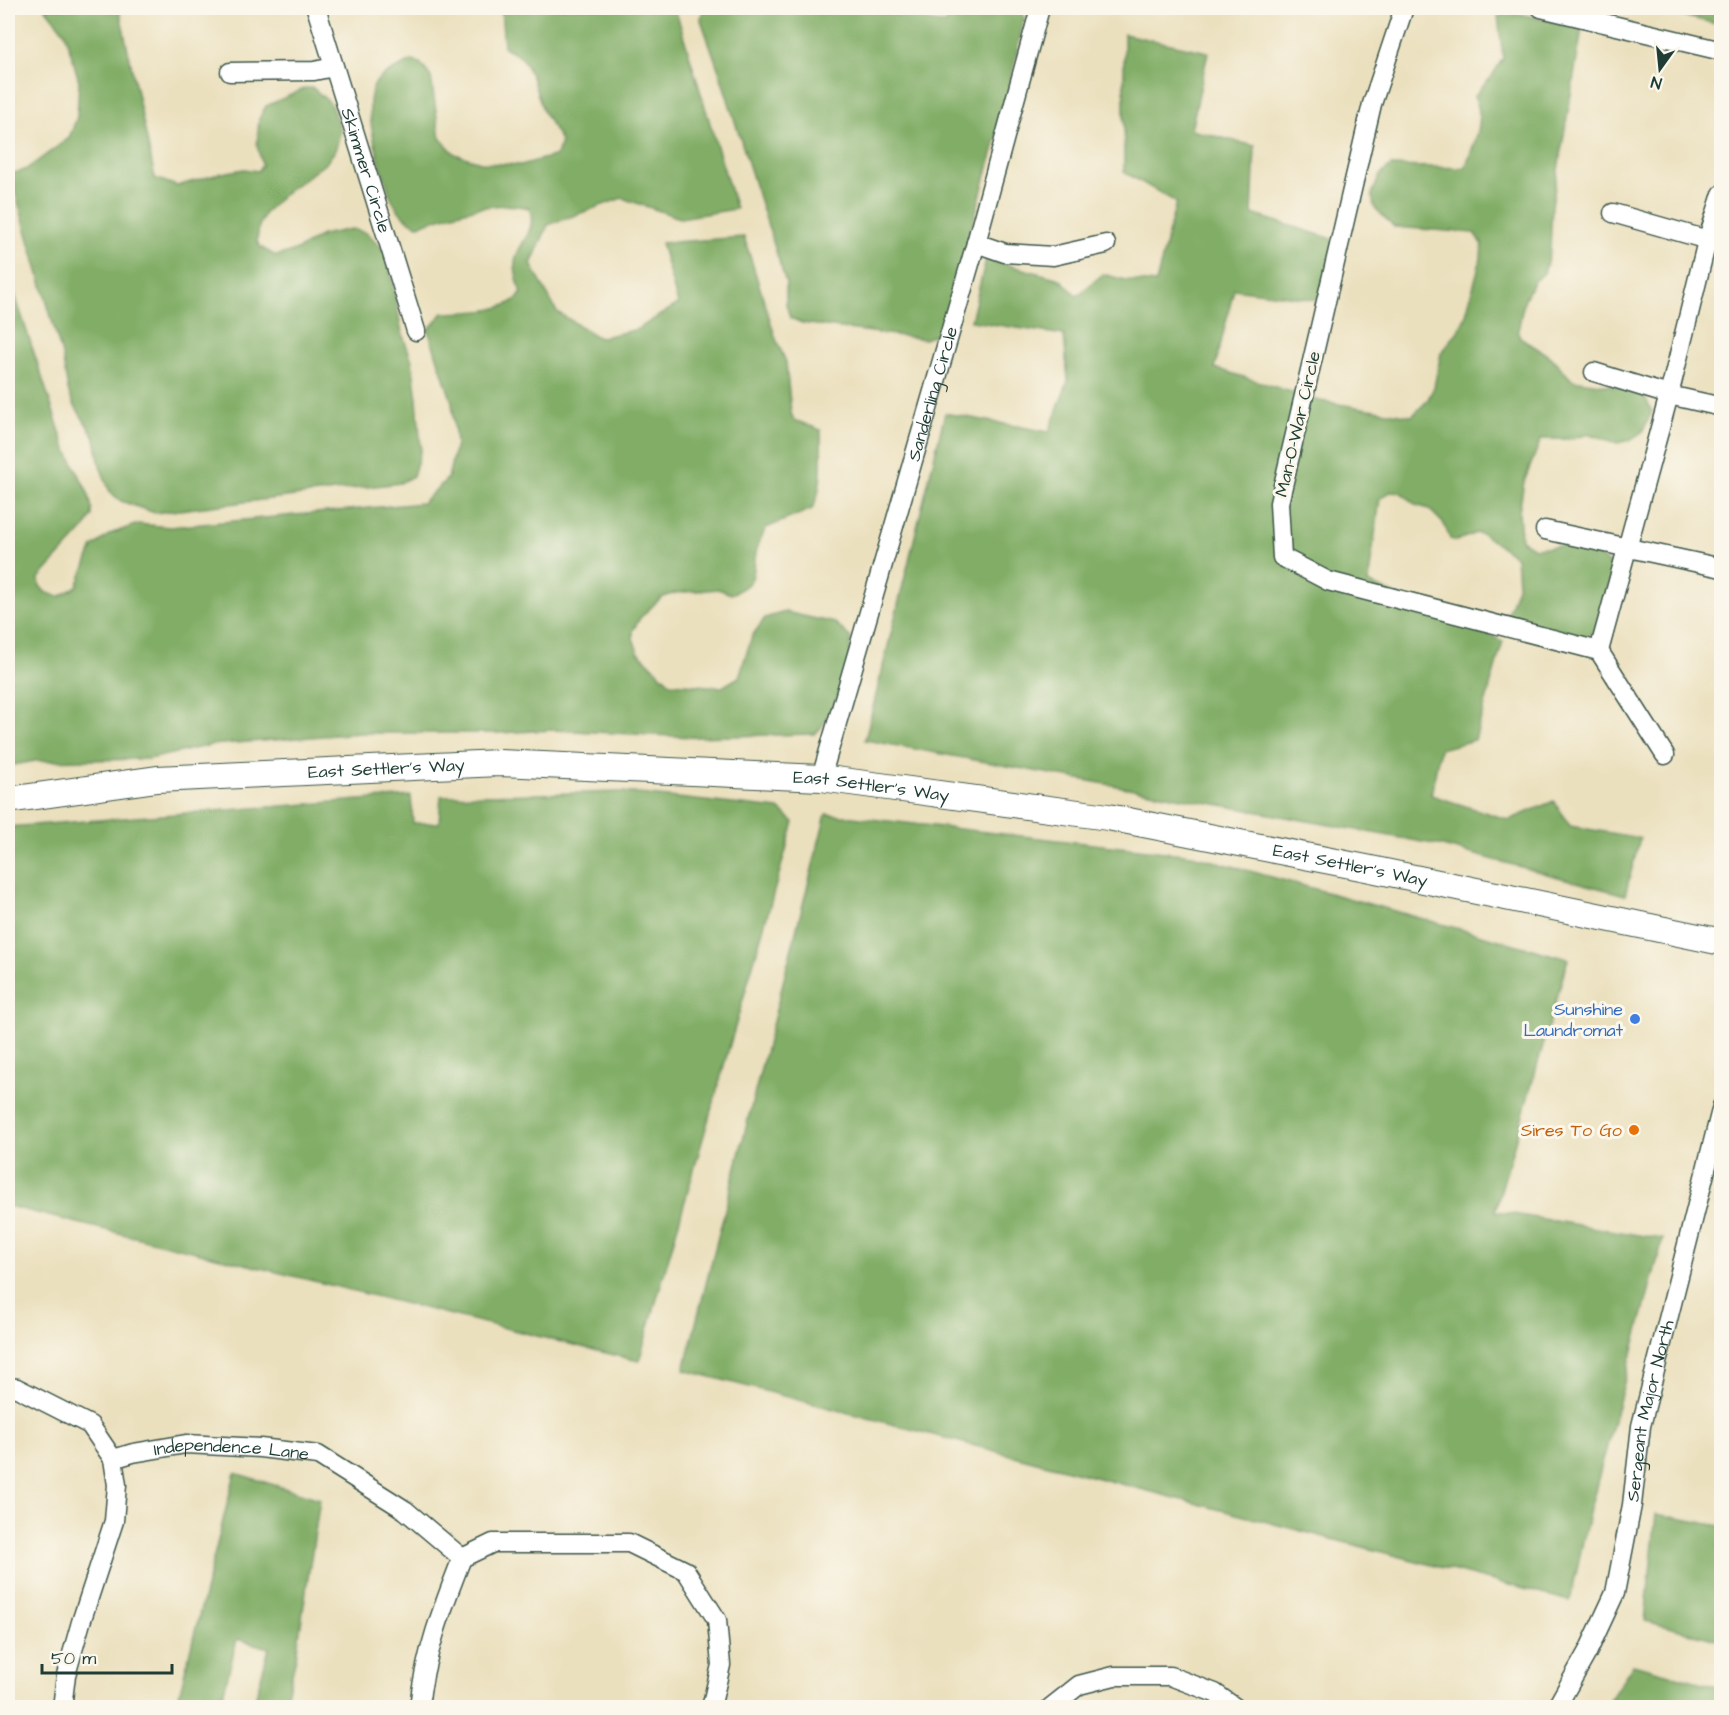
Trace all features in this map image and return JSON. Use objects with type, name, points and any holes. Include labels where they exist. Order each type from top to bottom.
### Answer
[{"type":"main road","name":"East Settler's Way","points":[[8,800],[157,779],[499,762],[820,778],[1108,817],[1722,942]]},
{"type":"street","name":"Skimmer Circle","points":[[316,8],[416,331]]},
{"type":"street","name":"Sanderling Circle","points":[[820,778],[976,243],[1040,8]]},
{"type":"street","name":"Man-O-War Circle","points":[[1404,8],[1372,104],[1279,503],[1282,556],[1328,581],[1599,651]]},
{"type":"street","points":[[1541,8],[1722,51]]},
{"type":"street","points":[[230,72],[314,71],[334,67]]},
{"type":"street","points":[[1665,755],[1599,651],[1669,395],[1714,242],[1722,194]]},
{"type":"street","points":[[1613,213],[1714,242]]},
{"type":"street","points":[[976,243],[1005,253],[1053,256],[1106,244]]},
{"type":"street","points":[[1594,372],[1669,395],[1722,406]]},
{"type":"street","points":[[1545,530],[1722,568]]},
{"type":"street","name":"Sergeant Major North","points":[[1557,1707],[1588,1651],[1615,1593],[1632,1505],[1641,1426],[1722,1106]]},
{"type":"street","points":[[8,1387],[17,1388],[90,1425],[113,1459],[117,1485],[114,1521],[66,1675],[62,1707]]},
{"type":"street","name":"Independence Lane","points":[[113,1459],[133,1453],[186,1444],[260,1448],[318,1455],[405,1510],[462,1557]]},
{"type":"street","points":[[420,1707],[422,1680],[445,1603],[462,1557],[493,1543],[629,1543],[686,1571],[717,1620],[721,1665],[711,1707]]},
{"type":"street","points":[[1050,1707],[1079,1685],[1114,1676],[1170,1676],[1215,1693],[1236,1707]]},
{"type":"green space","points":[[45,8],[119,8],[155,178],[177,186],[222,173],[244,169],[258,171],[262,165],[257,145],[259,119],[266,106],[306,88],[313,88],[330,103],[341,130],[335,151],[326,163],[285,193],[265,213],[259,226],[257,241],[260,247],[276,256],[297,250],[322,235],[352,229],[366,233],[387,253],[402,333],[412,361],[417,399],[421,449],[413,476],[400,483],[155,513],[121,501],[110,492],[100,466],[95,438],[73,403],[68,390],[62,355],[10,174],[25,170],[69,138],[77,117],[79,81],[65,33]]},
{"type":"green space","points":[[501,8],[675,8],[736,209],[680,218],[622,198],[548,225],[531,264],[557,312],[599,338],[638,329],[678,304],[661,243],[744,237],[776,339],[786,362],[791,413],[794,420],[821,430],[821,471],[816,501],[812,509],[766,528],[756,555],[751,580],[747,585],[731,594],[718,589],[675,593],[661,598],[640,618],[633,630],[633,638],[638,652],[670,683],[722,687],[739,677],[752,636],[765,618],[785,612],[835,623],[851,638],[850,655],[841,687],[825,722],[814,734],[693,737],[553,730],[499,733],[360,733],[211,745],[149,759],[35,761],[8,766],[8,274],[64,444],[88,493],[92,508],[92,516],[84,529],[39,578],[40,586],[45,592],[59,597],[77,586],[93,547],[110,534],[138,524],[170,527],[422,503],[448,478],[456,444],[452,402],[428,330],[443,313],[473,312],[496,308],[515,300],[521,294],[515,262],[529,231],[531,216],[529,208],[502,205],[473,209],[419,225],[410,221],[399,211],[391,198],[373,136],[370,102],[373,88],[380,78],[412,61],[420,63],[431,77],[440,138],[455,154],[484,163],[521,165],[557,155],[561,141],[543,111],[532,77],[522,58],[504,47]]},
{"type":"green space","points":[[708,8],[855,8],[946,24],[949,15],[970,8],[985,10],[1022,8],[1024,18],[1003,115],[943,328],[939,333],[925,339],[802,323],[790,318],[786,304],[786,283],[701,20],[702,13]]},
{"type":"green space","points":[[1650,8],[1721,8],[1721,25]]},
{"type":"green space","points":[[1521,14],[1582,29],[1552,205],[1550,251],[1544,273],[1534,281],[1524,301],[1518,331],[1520,337],[1552,358],[1572,380],[1636,389],[1646,399],[1652,412],[1643,431],[1631,440],[1617,443],[1590,434],[1569,439],[1541,439],[1524,482],[1519,512],[1521,540],[1534,548],[1570,545],[1584,548],[1597,554],[1613,568],[1597,629],[1585,637],[1557,636],[1507,616],[1518,584],[1516,557],[1482,534],[1476,533],[1456,541],[1450,539],[1444,524],[1429,509],[1416,505],[1400,492],[1392,491],[1380,499],[1368,583],[1503,641],[1475,740],[1440,749],[1431,795],[1509,820],[1554,801],[1570,826],[1640,838],[1625,895],[1439,845],[865,740],[945,413],[1049,432],[1068,381],[1064,335],[971,321],[986,259],[1060,279],[1077,296],[1103,274],[1125,280],[1156,283],[1176,202],[1124,172],[1124,34],[1208,52],[1191,130],[1255,146],[1252,214],[1336,240],[1318,300],[1234,289],[1215,368],[1320,401],[1412,416],[1427,401],[1434,387],[1441,353],[1465,318],[1481,258],[1482,244],[1474,233],[1394,227],[1374,207],[1372,194],[1380,175],[1391,166],[1465,168],[1478,132],[1478,105],[1474,96],[1492,76],[1503,58],[1498,16]]},
{"type":"green space","points":[[622,792],[779,809],[794,822],[639,1361],[8,1206],[8,827],[411,796],[413,823],[439,823],[441,796]]},
{"type":"green space","points":[[826,814],[1192,855],[1568,959],[1495,1211],[1663,1239],[1590,1509],[1570,1601],[684,1370]]},
{"type":"green space","points":[[235,1473],[320,1499],[296,1657],[284,1707],[253,1707],[269,1648],[237,1639],[220,1707],[176,1707]]},
{"type":"green space","points":[[1656,1514],[1721,1526],[1721,1641],[1645,1621]]},
{"type":"green space","points":[[1633,1664],[1721,1688],[1721,1707],[1605,1707]]},
{"type":"place","name":"Sunshine Laundromat","points":[[1635,1019]]},
{"type":"place","name":"Sires To Go","points":[[1634,1130]]}]
